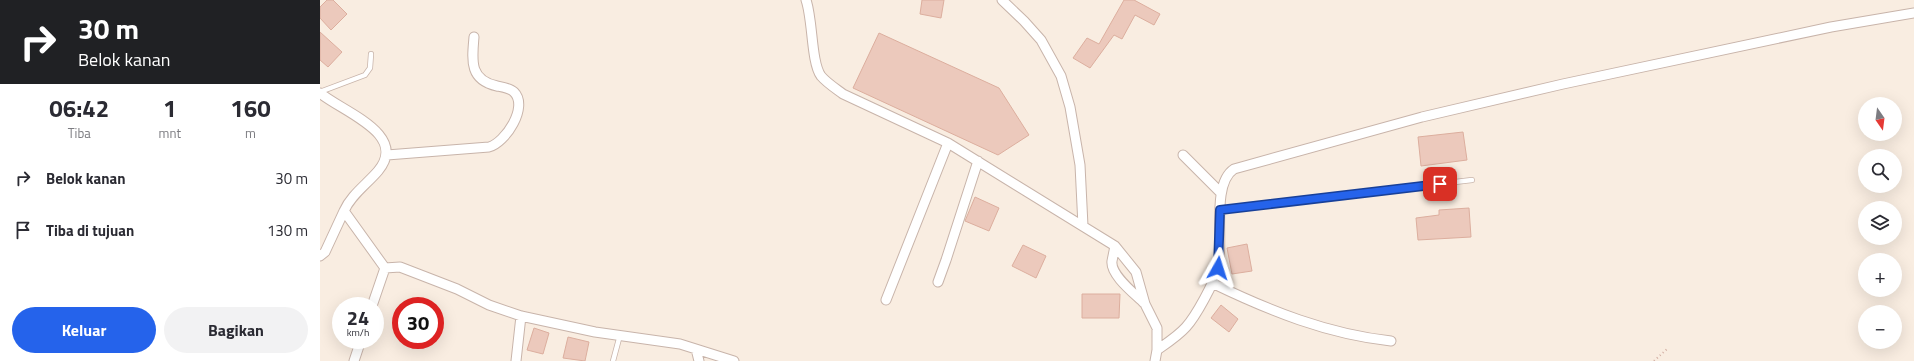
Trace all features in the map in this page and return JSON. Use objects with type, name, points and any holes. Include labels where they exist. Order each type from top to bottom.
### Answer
[{"type":"street","points":[[806,0],[812,20],[815,60],[820,75],[830,85],[843,94],[948,143],[1115,246],[1136,272],[1145,304],[1157,328],[1157,350],[1155,361]]},
{"type":"street","points":[[1002,0],[1024,20],[1041,40],[1061,76],[1070,107],[1080,165],[1083,226]]},
{"type":"street","points":[[1157,350],[1188,326],[1212,283],[1218,268],[1220,254],[1220,192],[1228,174],[1243,165],[1422,118],[1563,84],[1831,27],[1914,13]]},
{"type":"street","points":[[387,155],[489,147],[498,144],[505,137],[518,111],[517,97],[511,90],[488,84],[479,77],[475,70],[472,58],[474,37]]},
{"type":"street","points":[[320,93],[362,121],[382,137],[386,146],[387,155],[378,171],[349,202],[325,252],[320,256]]},
{"type":"street","points":[[886,300],[948,143]]},
{"type":"street","points":[[1183,155],[1220,192]]},
{"type":"street","points":[[938,282],[978,161]]},
{"type":"street","points":[[344,211],[385,268]]},
{"type":"street","points":[[1115,246],[1112,261],[1115,273],[1145,304]]},
{"type":"street","points":[[385,268],[400,267],[457,289],[489,305],[521,316],[595,332],[668,342],[734,361]]},
{"type":"street","points":[[375,297],[385,268]]},
{"type":"street","points":[[1212,283],[1256,305],[1304,323],[1342,334],[1391,341]]},
{"type":"street","points":[[516,361],[521,316]]},
{"type":"street","points":[[354,361],[358,349]]},
{"type":"street","points":[[696,349],[699,361]]},
{"type":"lane","points":[[320,93],[365,75],[370,68],[371,54]]},
{"type":"lane","points":[[1220,210],[1472,180]]},
{"type":"lane","points":[[613,361],[620,335]]},
{"type":"path","points":[[1654,361],[1667,349]]},
{"type":"building","points":[[327,0],[333,0],[347,14],[331,30],[320,18],[320,7]]},
{"type":"building","points":[[922,0],[944,0],[941,18],[920,14]]},
{"type":"building","points":[[1124,0],[1134,0],[1160,14],[1154,25],[1135,15],[1122,39],[1114,35],[1090,68],[1073,58],[1087,38],[1099,44]]},
{"type":"building","points":[[320,32],[342,52],[328,67],[320,60]]},
{"type":"building","points":[[879,33],[999,88],[1029,135],[998,155],[853,88]]},
{"type":"building","points":[[1463,132],[1467,160],[1421,166],[1418,137]]},
{"type":"building","points":[[975,197],[999,208],[989,231],[965,221]]},
{"type":"building","points":[[1469,208],[1471,237],[1418,240],[1416,218],[1439,215],[1439,210]]},
{"type":"building","points":[[1247,244],[1252,271],[1232,274],[1227,248]]},
{"type":"building","points":[[1023,245],[1046,256],[1036,278],[1012,266]]},
{"type":"building","points":[[1082,294],[1120,294],[1119,318],[1082,318]]},
{"type":"building","points":[[1221,305],[1238,319],[1229,332],[1211,318]]},
{"type":"building","points":[[534,328],[549,333],[543,354],[527,350]]},
{"type":"building","points":[[568,337],[589,342],[585,361],[563,358]]},
{"type":"route","points":[[1218,268],[1220,254],[1220,210],[1440,184]]}]
